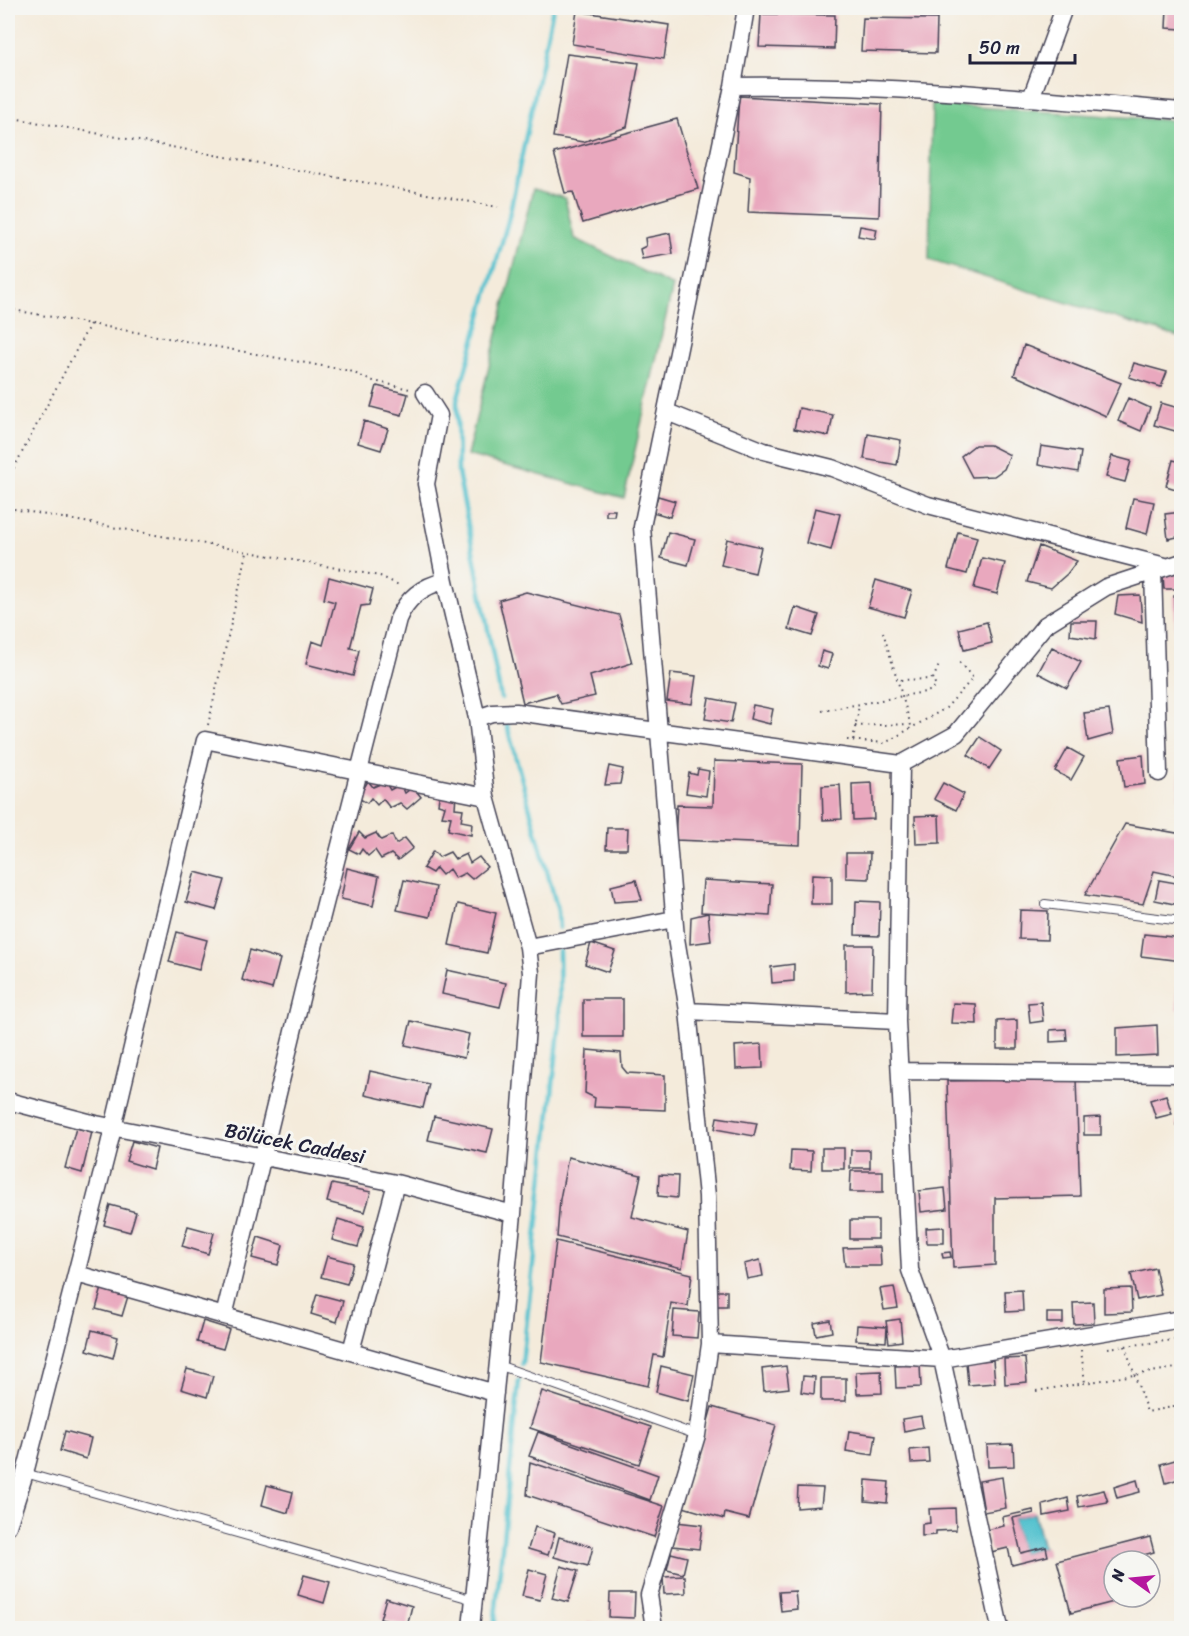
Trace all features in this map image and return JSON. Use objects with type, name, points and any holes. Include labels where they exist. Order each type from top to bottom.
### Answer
[{"type":"street","points":[[654,1629],[649,1595],[697,1435],[710,1344],[707,1196],[688,1011],[674,919],[642,527],[733,86],[746,8]]},
{"type":"street","points":[[1031,98],[1064,8]]},
{"type":"street","points":[[733,86],[798,85],[1031,98],[1182,111]]},
{"type":"street","points":[[425,393],[439,415],[426,484],[445,581],[485,716],[486,797],[528,946],[530,996],[502,1367],[495,1393],[471,1629]]},
{"type":"street","points":[[667,412],[764,452],[832,468],[928,505],[1167,566]]},
{"type":"street","points":[[485,716],[516,712],[901,764],[956,734],[1046,625],[1106,587],[1167,566]]},
{"type":"street","points":[[1160,773],[1167,566]]},
{"type":"street","points":[[224,1316],[261,1158],[398,620],[413,596],[428,586],[445,581]]},
{"type":"street","points":[[8,1526],[25,1473],[114,1127],[205,740],[486,797]]},
{"type":"street","points":[[901,764],[897,1021],[910,1270],[942,1359],[1000,1629]]},
{"type":"street","points":[[528,946],[674,919]]},
{"type":"street","points":[[688,1011],[897,1021]]},
{"type":"street","points":[[900,1071],[1182,1074]]},
{"type":"street","name":"Bölücek Caddesi","points":[[8,1101],[68,1118],[396,1183],[513,1214]]},
{"type":"street","points":[[351,1351],[396,1183]]},
{"type":"street","points":[[77,1274],[495,1393]]},
{"type":"street","points":[[710,1344],[942,1359],[1177,1320]]},
{"type":"lane","points":[[1045,904],[1182,921]]},
{"type":"lane","points":[[502,1367],[697,1435]]},
{"type":"lane","points":[[25,1473],[474,1600]]},
{"type":"path","points":[[8,117],[498,207]]},
{"type":"path","points":[[8,309],[350,371],[369,380],[425,393]]},
{"type":"path","points":[[8,479],[90,324]]},
{"type":"path","points":[[8,508],[380,576],[400,585],[413,596]]},
{"type":"path","points":[[205,740],[248,552]]},
{"type":"path","points":[[883,632],[912,729]]},
{"type":"path","points":[[843,740],[885,743],[946,708],[973,678],[959,662]]},
{"type":"path","points":[[822,711],[930,691],[936,686],[933,679],[939,665]]},
{"type":"path","points":[[897,680],[933,679]]},
{"type":"path","points":[[853,740],[859,705]]},
{"type":"path","points":[[855,726],[909,724]]},
{"type":"path","points":[[1177,1320],[1176,1340],[1182,1376]]},
{"type":"path","points":[[1119,1329],[1147,1412],[1182,1405]]},
{"type":"path","points":[[1103,1348],[1182,1339]]},
{"type":"path","points":[[1081,1350],[1085,1383]]},
{"type":"path","points":[[1036,1391],[1181,1367]]},
{"type":"green space","points":[[932,104],[1181,121],[1181,338],[929,260]]},
{"type":"green space","points":[[533,189],[565,198],[574,238],[673,286],[624,498],[467,455]]},
{"type":"water","points":[[1034,1513],[1043,1548],[1021,1553],[1013,1518]]},
{"type":"building","points":[[695,8],[712,8],[711,12]]},
{"type":"building","points":[[1167,8],[1182,8],[1182,29],[1166,28]]},
{"type":"building","points":[[577,11],[669,25],[664,59],[572,44]]},
{"type":"building","points":[[761,14],[835,15],[834,49],[759,47]]},
{"type":"building","points":[[863,18],[937,19],[936,53],[861,51]]},
{"type":"building","points":[[567,54],[639,63],[627,127],[583,142],[553,137]]},
{"type":"building","points":[[739,96],[882,104],[879,217],[748,212],[750,177],[734,172]]},
{"type":"building","points":[[677,119],[698,189],[583,223],[573,192],[565,193],[554,153]]},
{"type":"building","points":[[860,226],[877,229],[875,239],[858,236]]},
{"type":"building","points":[[670,233],[673,254],[642,259],[640,249],[646,246],[645,238]]},
{"type":"building","points":[[1024,345],[1121,383],[1106,416],[1014,375]]},
{"type":"building","points":[[1134,363],[1167,372],[1161,387],[1129,377]]},
{"type":"building","points":[[377,386],[408,394],[402,415],[371,407]]},
{"type":"building","points":[[1128,398],[1150,408],[1141,431],[1118,421]]},
{"type":"building","points":[[1161,403],[1182,409],[1182,433],[1154,425]]},
{"type":"building","points":[[799,408],[833,415],[829,436],[794,429]]},
{"type":"building","points":[[364,421],[388,429],[381,450],[358,443]]},
{"type":"building","points":[[868,434],[901,440],[897,465],[864,459]]},
{"type":"building","points":[[975,445],[990,445],[1010,455],[1004,469],[994,476],[972,477],[961,456]]},
{"type":"building","points":[[1041,446],[1081,452],[1078,472],[1038,465]]},
{"type":"building","points":[[1112,456],[1131,461],[1125,482],[1106,477]]},
{"type":"building","points":[[1173,460],[1182,462],[1182,491],[1166,486]]},
{"type":"building","points":[[658,496],[675,501],[670,517],[653,512]]},
{"type":"building","points":[[1133,498],[1154,502],[1147,534],[1126,528]]},
{"type":"building","points":[[815,508],[840,514],[831,550],[806,543]]},
{"type":"building","points":[[606,510],[615,510],[614,516],[606,516]]},
{"type":"building","points":[[1182,512],[1182,536],[1168,539],[1165,514]]},
{"type":"building","points":[[668,532],[695,539],[688,565],[661,558]]},
{"type":"building","points":[[958,532],[977,537],[967,574],[948,569]]},
{"type":"building","points":[[727,539],[761,547],[755,573],[721,565]]},
{"type":"building","points":[[1039,546],[1077,561],[1067,574],[1051,588],[1027,582]]},
{"type":"building","points":[[982,558],[1005,563],[997,594],[974,588]]},
{"type":"building","points":[[1182,573],[1182,589],[1164,589],[1163,574]]},
{"type":"building","points":[[329,577],[373,589],[369,605],[361,606],[350,648],[359,650],[353,676],[306,664],[312,641],[323,645],[335,602],[324,599]]},
{"type":"building","points":[[876,580],[912,591],[904,617],[868,607]]},
{"type":"building","points":[[526,592],[619,615],[632,663],[590,676],[595,696],[561,704],[556,694],[523,703],[499,600]]},
{"type":"building","points":[[1140,595],[1142,622],[1115,614],[1118,596]]},
{"type":"building","points":[[1182,595],[1182,640],[1176,640],[1174,596]]},
{"type":"building","points":[[795,607],[819,615],[812,636],[789,629]]},
{"type":"building","points":[[1071,621],[1097,621],[1096,639],[1070,635]]},
{"type":"building","points":[[987,622],[992,643],[964,650],[959,629]]},
{"type":"building","points":[[1052,647],[1081,662],[1067,688],[1038,673]]},
{"type":"building","points":[[822,651],[832,654],[828,669],[818,666]]},
{"type":"building","points":[[671,673],[696,676],[692,704],[667,701]]},
{"type":"building","points":[[709,698],[735,703],[731,723],[705,719]]},
{"type":"building","points":[[753,705],[773,709],[770,724],[750,719]]},
{"type":"building","points":[[1109,710],[1113,734],[1088,741],[1084,713]]},
{"type":"building","points":[[980,737],[1001,751],[989,769],[968,755]]},
{"type":"building","points":[[1068,748],[1084,757],[1071,780],[1055,771]]},
{"type":"building","points":[[1143,755],[1145,784],[1124,787],[1120,758]]},
{"type":"building","points":[[714,761],[802,764],[800,845],[675,840],[677,805],[713,806]]},
{"type":"building","points":[[609,766],[623,769],[620,784],[605,785]]},
{"type":"building","points":[[1180,767],[1182,767],[1182,798],[1178,798]]},
{"type":"building","points":[[698,769],[709,771],[706,796],[686,793],[689,773],[697,775]]},
{"type":"building","points":[[368,781],[373,787],[385,782],[390,790],[401,784],[405,793],[413,787],[421,797],[407,809],[400,803],[390,808],[383,799],[377,805],[371,798],[367,803],[358,798]]},
{"type":"building","points":[[872,783],[874,819],[853,820],[852,784]]},
{"type":"building","points":[[943,783],[964,794],[956,810],[934,799]]},
{"type":"building","points":[[840,785],[842,819],[823,820],[822,786]]},
{"type":"building","points":[[440,791],[456,794],[455,808],[463,809],[461,821],[472,823],[471,835],[448,830],[451,817],[442,816],[445,806],[438,804]]},
{"type":"building","points":[[939,815],[940,843],[916,844],[915,816]]},
{"type":"building","points":[[1125,824],[1182,834],[1182,877],[1154,871],[1143,904],[1085,895]]},
{"type":"building","points":[[607,828],[628,828],[627,849],[606,849]]},
{"type":"building","points":[[359,832],[365,838],[376,833],[381,840],[392,835],[396,844],[405,838],[413,848],[398,860],[391,854],[381,859],[375,850],[368,856],[362,849],[359,854],[349,849]]},
{"type":"building","points":[[433,851],[439,857],[450,852],[455,859],[466,854],[470,863],[479,857],[487,867],[472,879],[465,873],[455,878],[449,869],[442,875],[436,868],[432,873],[423,868]]},
{"type":"building","points":[[846,853],[870,853],[869,879],[846,878]]},
{"type":"building","points":[[347,868],[379,876],[373,906],[341,899]]},
{"type":"building","points":[[195,872],[225,880],[216,910],[186,902]]},
{"type":"building","points":[[812,874],[832,875],[832,904],[811,904]]},
{"type":"building","points":[[404,880],[436,887],[430,917],[397,910]]},
{"type":"building","points":[[636,880],[642,900],[614,902],[611,886]]},
{"type":"building","points":[[703,880],[772,884],[770,916],[701,912]]},
{"type":"building","points":[[1159,880],[1182,884],[1179,905],[1155,900]]},
{"type":"building","points":[[856,901],[880,902],[879,936],[855,935]]},
{"type":"building","points":[[458,904],[496,913],[487,953],[449,945]]},
{"type":"building","points":[[1020,910],[1048,911],[1047,940],[1019,939]]},
{"type":"building","points":[[708,913],[711,941],[690,944],[691,917]]},
{"type":"building","points":[[177,932],[207,940],[199,970],[169,962]]},
{"type":"building","points":[[1144,934],[1182,938],[1182,961],[1141,956]]},
{"type":"building","points":[[591,943],[615,951],[608,972],[585,964]]},
{"type":"building","points":[[846,945],[873,945],[872,991],[846,992]]},
{"type":"building","points":[[250,950],[280,959],[272,989],[242,980]]},
{"type":"building","points":[[794,964],[794,981],[772,983],[771,967]]},
{"type":"building","points":[[447,970],[506,983],[500,1007],[442,994]]},
{"type":"building","points":[[1177,986],[1182,986],[1182,1009],[1177,1009]]},
{"type":"building","points":[[583,999],[623,999],[623,1037],[583,1037]]},
{"type":"building","points":[[1041,1002],[1043,1021],[1030,1023],[1028,1003]]},
{"type":"building","points":[[953,1003],[976,1004],[977,1024],[951,1023]]},
{"type":"building","points":[[1017,1020],[1017,1049],[997,1049],[997,1021]]},
{"type":"building","points":[[411,1021],[469,1034],[464,1058],[405,1045]]},
{"type":"building","points":[[1157,1025],[1158,1055],[1117,1057],[1117,1028]]},
{"type":"building","points":[[1066,1029],[1067,1041],[1050,1042],[1050,1030]]},
{"type":"building","points":[[762,1044],[763,1068],[736,1069],[735,1046]]},
{"type":"building","points":[[587,1050],[621,1053],[622,1067],[627,1073],[665,1075],[665,1110],[594,1107],[595,1098],[585,1093]]},
{"type":"building","points":[[370,1071],[429,1084],[423,1108],[365,1095]]},
{"type":"building","points":[[1076,1079],[1080,1196],[995,1198],[995,1265],[953,1268],[947,1081]]},
{"type":"building","points":[[1182,1080],[1182,1097],[1177,1096]]},
{"type":"building","points":[[1166,1095],[1172,1114],[1156,1118],[1150,1100]]},
{"type":"building","points":[[1182,1106],[1182,1127],[1176,1125]]},
{"type":"building","points":[[434,1116],[493,1129],[487,1153],[428,1140]]},
{"type":"building","points":[[717,1117],[757,1123],[754,1136],[715,1129]]},
{"type":"building","points":[[1101,1117],[1101,1135],[1084,1135],[1084,1118]]},
{"type":"building","points":[[76,1128],[92,1132],[82,1173],[65,1168]]},
{"type":"building","points":[[132,1141],[157,1148],[152,1169],[126,1161]]},
{"type":"building","points":[[822,1148],[844,1148],[844,1169],[822,1169]]},
{"type":"building","points":[[791,1150],[812,1151],[811,1171],[790,1170]]},
{"type":"building","points":[[851,1150],[870,1150],[870,1168],[850,1168]]},
{"type":"building","points":[[568,1157],[641,1175],[632,1217],[688,1232],[682,1268],[557,1237],[560,1199]]},
{"type":"building","points":[[851,1171],[883,1171],[883,1192],[850,1192]]},
{"type":"building","points":[[659,1175],[678,1176],[677,1198],[658,1196]]},
{"type":"building","points":[[332,1184],[371,1192],[365,1212],[327,1202]]},
{"type":"building","points":[[945,1188],[947,1209],[921,1212],[919,1191]]},
{"type":"building","points":[[110,1205],[136,1212],[130,1232],[104,1225]]},
{"type":"building","points":[[338,1219],[364,1227],[358,1247],[332,1240]]},
{"type":"building","points":[[850,1220],[878,1220],[878,1239],[850,1239]]},
{"type":"building","points":[[188,1226],[214,1233],[208,1254],[182,1246]]},
{"type":"building","points":[[944,1227],[944,1243],[927,1243],[926,1228]]},
{"type":"building","points":[[258,1237],[283,1245],[278,1265],[252,1258]]},
{"type":"building","points":[[556,1241],[692,1274],[688,1306],[671,1303],[663,1357],[654,1355],[648,1386],[541,1362]]},
{"type":"building","points":[[880,1247],[881,1266],[845,1266],[843,1248]]},
{"type":"building","points":[[950,1252],[951,1257],[943,1258],[942,1253]]},
{"type":"building","points":[[327,1256],[353,1263],[347,1284],[321,1277]]},
{"type":"building","points":[[760,1260],[763,1276],[747,1279],[744,1264]]},
{"type":"building","points":[[1155,1268],[1161,1295],[1137,1300],[1131,1274]]},
{"type":"building","points":[[894,1287],[898,1308],[884,1310],[880,1289]]},
{"type":"building","points":[[102,1288],[128,1296],[122,1316],[96,1309]]},
{"type":"building","points":[[1131,1288],[1132,1312],[1104,1313],[1104,1289]]},
{"type":"building","points":[[1022,1290],[1023,1311],[1006,1312],[1005,1291]]},
{"type":"building","points":[[713,1291],[727,1291],[727,1306],[713,1306]]},
{"type":"building","points":[[317,1294],[343,1301],[337,1322],[311,1314]]},
{"type":"building","points":[[1093,1302],[1094,1323],[1074,1324],[1073,1303]]},
{"type":"building","points":[[674,1310],[699,1312],[697,1338],[672,1336]]},
{"type":"building","points":[[1047,1313],[1063,1313],[1063,1323],[1047,1323]]},
{"type":"building","points":[[900,1319],[902,1341],[889,1343],[886,1321]]},
{"type":"building","points":[[830,1320],[832,1332],[816,1335],[814,1323]]},
{"type":"building","points":[[203,1321],[229,1329],[223,1349],[197,1342]]},
{"type":"building","points":[[857,1325],[887,1327],[886,1342],[856,1340]]},
{"type":"building","points":[[92,1330],[118,1337],[113,1358],[87,1350]]},
{"type":"building","points":[[1025,1358],[1027,1382],[1005,1384],[1004,1359]]},
{"type":"building","points":[[993,1360],[995,1383],[968,1385],[966,1362]]},
{"type":"building","points":[[920,1365],[921,1387],[896,1388],[895,1366]]},
{"type":"building","points":[[661,1366],[694,1374],[688,1401],[656,1392]]},
{"type":"building","points":[[786,1366],[789,1388],[764,1391],[762,1369]]},
{"type":"building","points":[[187,1369],[213,1376],[207,1397],[181,1389]]},
{"type":"building","points":[[881,1371],[882,1393],[857,1394],[856,1372]]},
{"type":"building","points":[[803,1376],[815,1377],[814,1394],[801,1392]]},
{"type":"building","points":[[821,1378],[846,1378],[846,1401],[821,1401]]},
{"type":"building","points":[[542,1391],[651,1427],[639,1464],[530,1428]]},
{"type":"building","points":[[712,1407],[776,1425],[749,1519],[725,1513],[724,1519],[683,1507]]},
{"type":"building","points":[[921,1416],[923,1427],[904,1431],[902,1419]]},
{"type":"building","points":[[65,1431],[91,1438],[86,1459],[60,1451]]},
{"type":"building","points":[[849,1431],[876,1435],[873,1455],[846,1451]]},
{"type":"building","points":[[538,1432],[658,1475],[650,1500],[529,1456]]},
{"type":"building","points":[[1013,1444],[1014,1466],[988,1467],[987,1445]]},
{"type":"building","points":[[928,1448],[929,1462],[911,1463],[910,1450]]},
{"type":"building","points":[[1182,1458],[1182,1478],[1166,1483],[1161,1464]]},
{"type":"building","points":[[530,1462],[664,1506],[654,1537],[527,1495]]},
{"type":"building","points":[[1002,1477],[1006,1508],[984,1512],[979,1481]]},
{"type":"building","points":[[866,1480],[889,1482],[887,1503],[865,1501]]},
{"type":"building","points":[[1137,1480],[1140,1492],[1117,1498],[1114,1487]]},
{"type":"building","points":[[267,1485],[293,1492],[288,1513],[262,1505]]},
{"type":"building","points":[[798,1487],[823,1488],[821,1506],[797,1508]]},
{"type":"building","points":[[1104,1490],[1108,1502],[1079,1507],[1077,1496]]},
{"type":"building","points":[[1068,1498],[1070,1511],[1044,1516],[1043,1505]]},
{"type":"building","points":[[955,1508],[956,1530],[936,1531],[936,1535],[922,1536],[922,1524],[930,1523],[929,1509]]},
{"type":"building","points":[[1033,1510],[1034,1513],[1013,1518],[1021,1553],[1046,1547],[1048,1556],[1012,1565],[1008,1548],[991,1552],[986,1530],[1004,1526],[1002,1517]]},
{"type":"building","points":[[676,1522],[702,1525],[699,1549],[673,1546]]},
{"type":"building","points":[[535,1527],[555,1533],[548,1555],[528,1549]]},
{"type":"building","points":[[559,1537],[593,1547],[588,1566],[554,1557]]},
{"type":"building","points":[[1150,1537],[1153,1549],[1104,1549]]},
{"type":"building","points":[[1102,1549],[1102,1605],[1071,1613],[1057,1561]]},
{"type":"building","points":[[671,1553],[687,1557],[683,1574],[667,1570]]},
{"type":"building","points":[[561,1566],[578,1571],[568,1602],[552,1598]]},
{"type":"building","points":[[529,1569],[547,1574],[540,1600],[522,1596]]},
{"type":"building","points":[[304,1575],[330,1582],[324,1603],[298,1595]]},
{"type":"building","points":[[685,1576],[686,1593],[664,1594],[663,1577]]},
{"type":"building","points":[[795,1591],[797,1609],[781,1611],[779,1592]]},
{"type":"building","points":[[610,1593],[635,1593],[634,1618],[609,1617]]},
{"type":"building","points":[[386,1598],[412,1606],[407,1626],[380,1619]]},
{"type":"building","points":[[588,1622],[606,1625],[606,1628],[587,1628]]},
{"type":"waterway","points":[[501,698],[458,472],[457,400],[508,221],[553,8]]},
{"type":"waterway","points":[[506,722],[558,911],[559,928]]},
{"type":"waterway","points":[[522,1364],[560,1021],[559,951]]},
{"type":"waterway","points":[[494,1628],[519,1381]]}]
